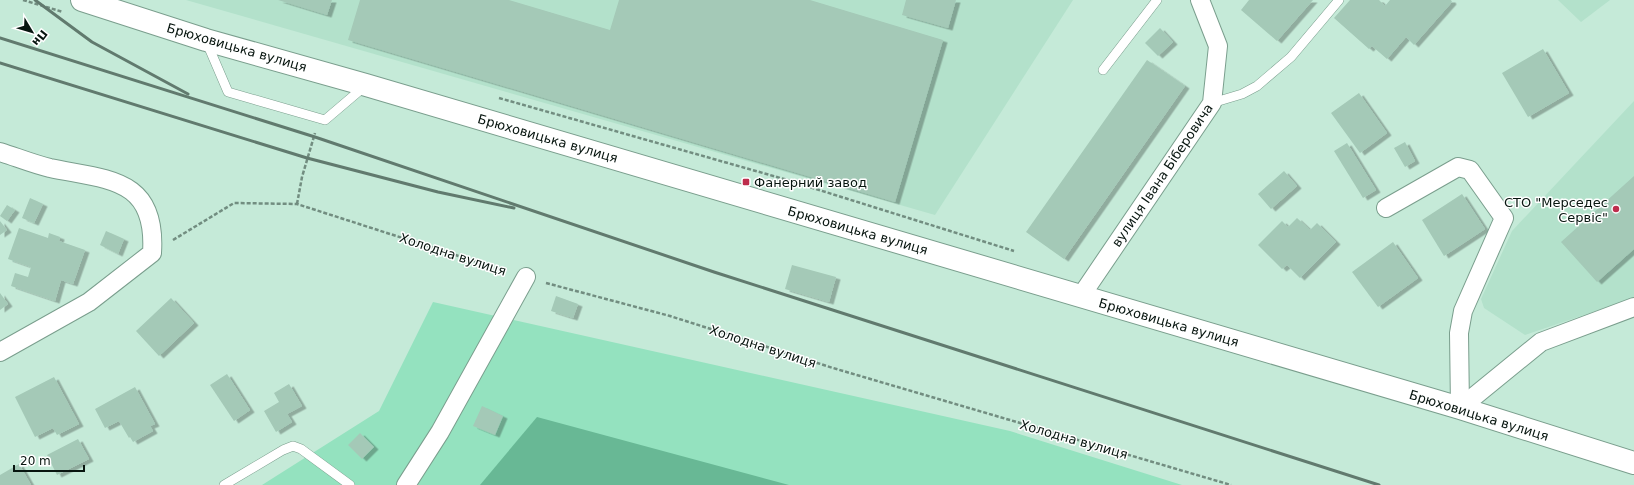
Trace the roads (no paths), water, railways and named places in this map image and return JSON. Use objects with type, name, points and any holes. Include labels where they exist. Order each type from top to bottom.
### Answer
[{"type":"main road","name":"Брюховицька вулиця","points":[[82,0],[206,40],[366,85],[1460,408],[1634,463]]},
{"type":"street","name":"вулиця Івана Біберовича","points":[[1081,296],[1212,103],[1218,46],[1200,0]]},
{"type":"street","points":[[0,152],[48,167],[113,180],[129,189],[141,199],[148,214],[153,234],[152,253],[89,302],[0,352]]},
{"type":"street","points":[[1386,208],[1458,167],[1465,167],[1470,170],[1504,218],[1463,311],[1460,333],[1460,408]]},
{"type":"street","points":[[408,484],[440,432],[526,277]]},
{"type":"street","points":[[1460,408],[1541,342],[1634,307]]},
{"type":"lane","points":[[1103,70],[1157,0]]},
{"type":"lane","points":[[1212,103],[1242,94],[1257,86],[1291,57],[1339,0]]},
{"type":"lane","points":[[206,40],[228,92],[324,120],[366,85]]},
{"type":"lane","points":[[224,485],[283,450],[293,446],[301,449],[350,485]]},
{"type":"railway","points":[[35,0],[92,42],[188,94]]},
{"type":"railway","points":[[0,38],[315,137],[714,272],[1379,485]]},
{"type":"railway","points":[[0,63],[307,158],[438,192],[514,208]]},
{"type":"place","name":"Фанерний завод","points":[[746,182]]},
{"type":"place","name":"СТО \"Мерседес Сервіс\"","points":[[1616,209]]}]
